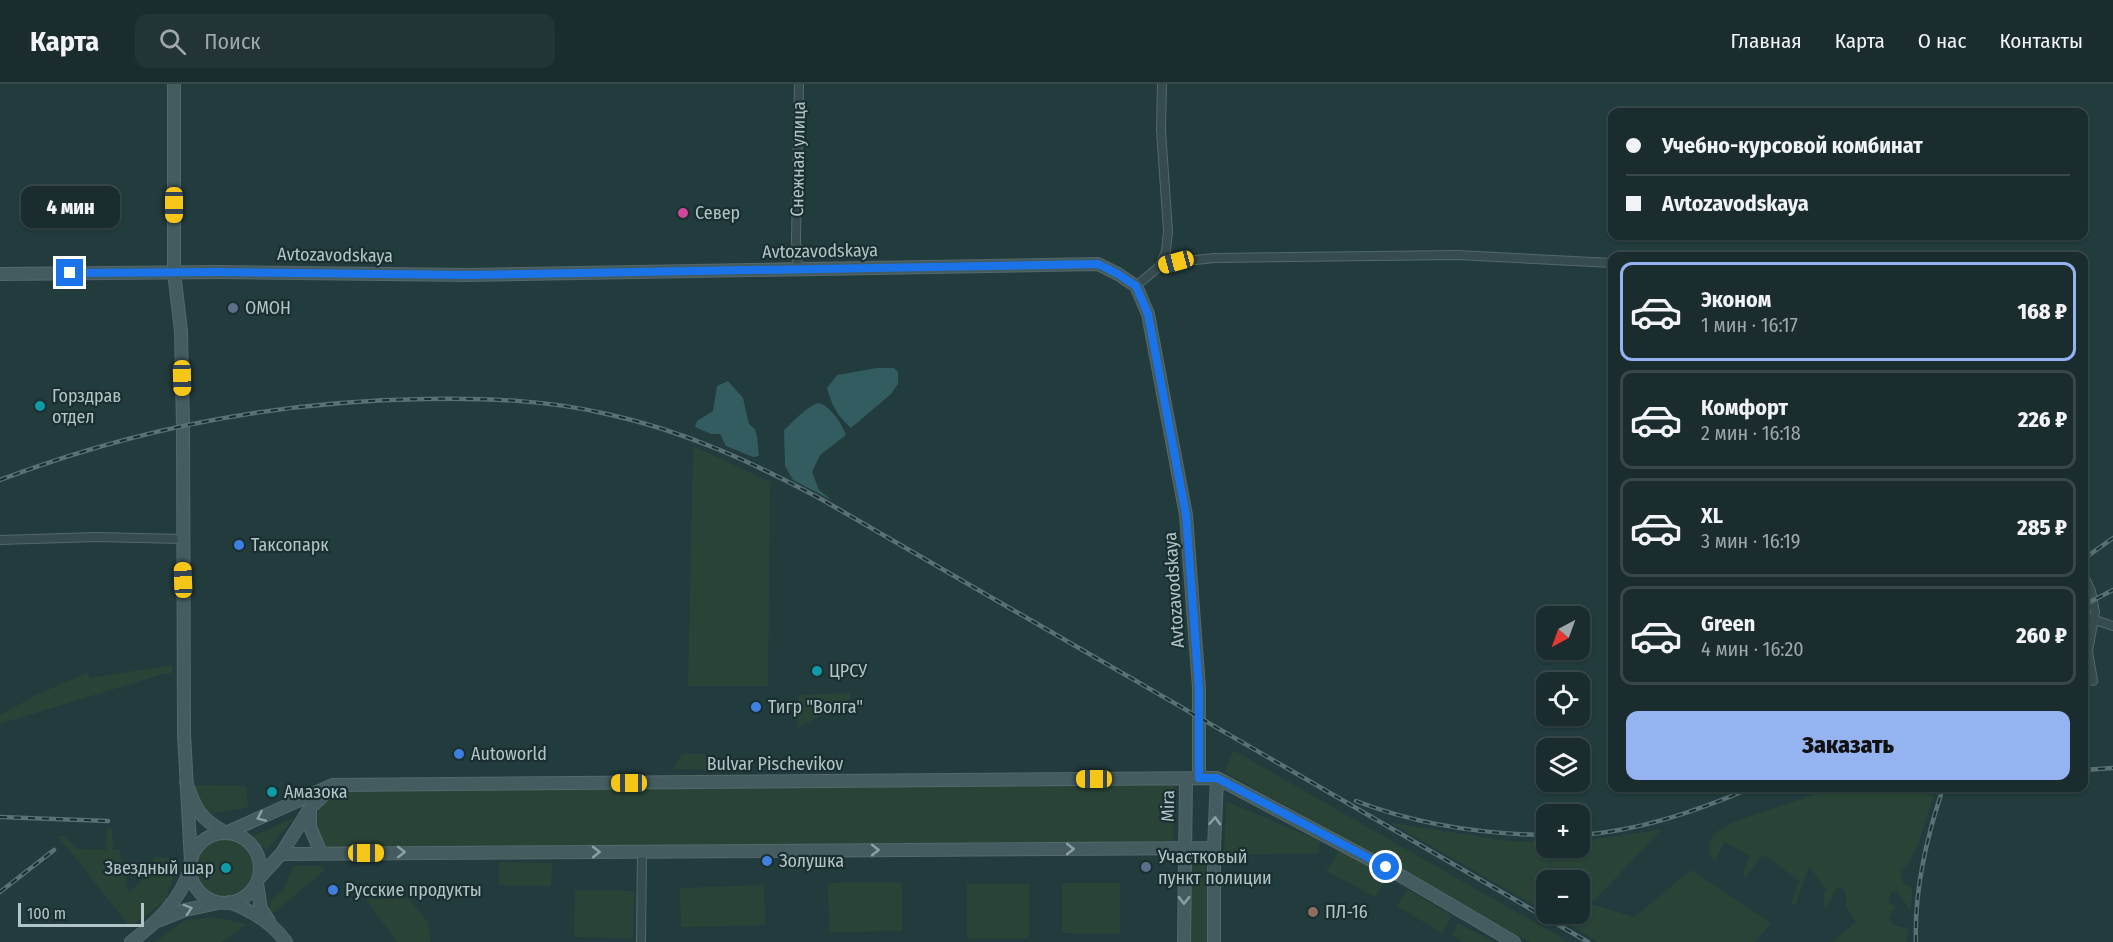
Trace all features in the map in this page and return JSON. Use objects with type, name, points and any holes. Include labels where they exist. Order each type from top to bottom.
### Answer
[{"type":"main road","points":[[174,84],[174,272],[181,331],[184,736],[190,864],[192,878],[203,895],[252,913],[273,927],[286,942]]},
{"type":"main road","name":"Avtozavodskaya","points":[[0,274],[174,272],[469,275],[1098,264],[1136,286],[1148,314],[1186,515],[1199,688],[1193,778]]},
{"type":"main road","name":"Mira","points":[[1184,942],[1185,849],[1193,778]]},
{"type":"main road","points":[[1214,942],[1217,778],[1403,877],[1514,942]]},
{"type":"main road","name":"Bulvar Pischevikov","points":[[157,922],[175,899],[194,853],[206,840],[333,785],[1217,778]]},
{"type":"main road","points":[[186,782],[199,814],[209,824],[226,832],[237,834],[254,847],[260,867],[258,880],[261,909],[273,927]]},
{"type":"main road","points":[[131,942],[157,922],[185,910],[245,896],[281,854],[310,808],[333,785]]},
{"type":"main road","points":[[310,808],[310,827],[321,853]]},
{"type":"main road","points":[[281,854],[1214,848]]},
{"type":"street","name":"Снежная улица","points":[[798,271],[796,240],[799,84]]},
{"type":"street","points":[[1160,266],[1166,251],[1168,231],[1161,130],[1162,84]]},
{"type":"street","points":[[1136,286],[1160,266],[1215,258],[1422,255],[1608,263]]},
{"type":"street","points":[[0,540],[96,537],[182,539]]},
{"type":"street","points":[[2088,585],[2094,599],[2095,620],[2088,651],[2093,681]]},
{"type":"street","points":[[2095,620],[2113,626]]},
{"type":"street","points":[[641,942],[642,851]]},
{"type":"green space","points":[[693,446],[770,482],[768,686],[688,686]]},
{"type":"green space","points":[[172,665],[172,673],[0,724],[0,715],[42,692],[88,673],[90,678]]},
{"type":"green space","points":[[850,693],[850,699],[798,728],[798,695]]},
{"type":"green space","points":[[1233,750],[1569,942],[1530,942],[1225,772]]},
{"type":"green space","points":[[682,754],[704,754],[717,770],[673,769]]},
{"type":"green space","points":[[1175,782],[1173,846],[329,849],[321,840],[318,829],[319,805],[336,791]]},
{"type":"green space","points":[[195,785],[246,786],[248,807],[207,815],[196,805]]},
{"type":"green space","points":[[1817,792],[1935,792],[1919,842],[1909,862],[1900,871],[1903,883],[1912,887],[1911,911],[1897,891],[1891,892],[1888,902],[1896,906],[1889,920],[1894,925],[1908,929],[1907,942],[1832,942],[1856,922],[1846,906],[1843,888],[1836,889],[1825,910],[1826,889],[1809,866],[1796,904],[1791,903],[1799,881],[1767,857],[1761,856],[1745,878],[1743,873],[1750,856],[1725,842],[1715,861],[1711,855],[1710,842],[1720,830],[1742,819]]},
{"type":"green space","points":[[1226,801],[1320,841],[1319,853],[1224,855]]},
{"type":"green space","points":[[295,817],[266,851],[253,836]]},
{"type":"green space","points":[[1391,823],[1515,842],[1536,842],[1536,858],[1590,858],[1590,840],[1661,830],[1591,904],[1634,917],[1691,870],[1771,923],[1755,942],[1599,942],[1568,924],[1590,924],[1590,870],[1536,870],[1536,906]]},
{"type":"green space","points":[[107,827],[112,830],[113,850],[120,850],[128,893],[153,871],[153,857],[175,858],[174,876],[165,901],[130,927],[58,836],[66,837],[76,849],[106,850]]},
{"type":"green space","points":[[225,839],[236,841],[249,852],[254,868],[252,879],[241,892],[225,897],[214,895],[201,884],[196,868],[198,857],[209,844]]},
{"type":"green space","points":[[1340,850],[1388,878],[1375,897],[1326,871]]},
{"type":"green space","points":[[1190,853],[1211,853],[1210,942],[1190,942]]},
{"type":"green space","points":[[499,862],[552,863],[551,886],[499,885]]},
{"type":"green space","points":[[293,866],[321,866],[325,870],[271,915],[268,910],[271,900],[283,891]]},
{"type":"green space","points":[[902,882],[902,931],[829,932],[828,883]]},
{"type":"green space","points":[[1062,883],[1120,883],[1120,934],[1062,933]]},
{"type":"green space","points":[[967,884],[1029,884],[1029,938],[967,938]]},
{"type":"green space","points":[[764,885],[765,925],[681,927],[680,888]]},
{"type":"green space","points":[[1407,889],[1452,916],[1442,933],[1397,906]]},
{"type":"green space","points":[[575,890],[634,891],[633,938],[574,937]]},
{"type":"green space","points":[[408,898],[428,922],[431,942],[397,942],[366,899]]},
{"type":"green space","points":[[212,917],[246,924],[222,942],[155,942],[184,921]]},
{"type":"green space","points":[[1458,923],[1493,942],[1465,942],[1452,935]]},
{"type":"water","points":[[877,368],[894,368],[898,372],[898,384],[891,394],[851,428],[836,410],[827,388],[837,375]]},
{"type":"water","points":[[728,381],[743,398],[749,424],[755,429],[757,436],[759,456],[753,457],[726,446],[720,434],[711,434],[695,427],[697,421],[713,411],[717,386]]},
{"type":"water","points":[[818,403],[831,411],[846,435],[820,455],[812,472],[819,490],[833,501],[793,480],[785,466],[784,430],[805,411]]},
{"type":"railway","points":[[0,480],[51,462],[156,432],[263,412],[317,405],[426,399],[539,403],[584,409],[664,429],[769,472],[821,499],[1588,942]]},
{"type":"railway","points":[[2088,556],[2113,538]]},
{"type":"railway","points":[[2088,603],[2113,590]]},
{"type":"railway","points":[[2088,770],[2113,768]]},
{"type":"railway","points":[[1590,834],[1667,819],[1741,792]]},
{"type":"railway","points":[[1916,942],[1919,884],[1942,792]]},
{"type":"railway","points":[[1356,801],[1403,816],[1450,827],[1497,833],[1536,835]]},
{"type":"railway","points":[[0,817],[108,821]]},
{"type":"railway","points":[[0,892],[54,850]]},
{"type":"place","name":"Север","points":[[683,213]]},
{"type":"place","name":"ОМОН","points":[[233,308]]},
{"type":"place","name":"Горздрав отдел","points":[[40,406]]},
{"type":"place","name":"Таксопарк","points":[[239,545]]},
{"type":"place","name":"ЦРСУ","points":[[817,671]]},
{"type":"place","name":"Тигр \"Волга\"","points":[[756,707]]},
{"type":"place","name":"Autoworld","points":[[459,754]]},
{"type":"place","name":"Амазока","points":[[272,792]]},
{"type":"place","name":"Золушка","points":[[767,861]]},
{"type":"place","name":"Участковый пункт полиции","points":[[1146,867]]},
{"type":"place","name":"Звездный шар","points":[[226,868]]},
{"type":"place","name":"Русские продукты","points":[[333,890]]},
{"type":"place","name":"ПЛ-16","points":[[1313,912]]},
{"type":"route","points":[[70,273],[469,275],[1098,264],[1136,286],[1148,314],[1186,515],[1199,688],[1199,778],[1217,778],[1386,867]]}]
